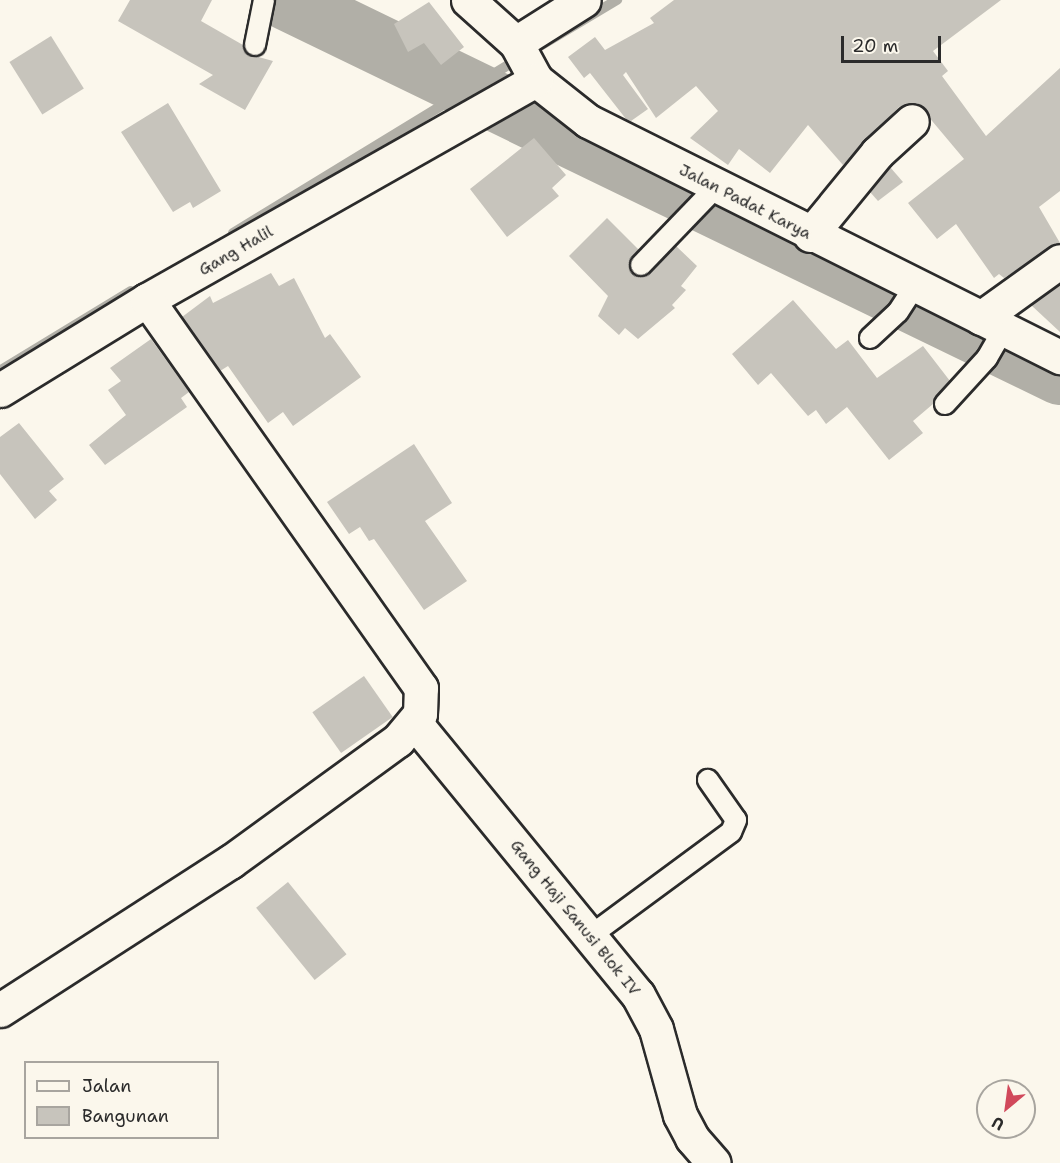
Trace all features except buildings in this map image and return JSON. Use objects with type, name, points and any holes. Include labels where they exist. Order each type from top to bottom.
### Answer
[{"type":"street","name":"Jalan Padat Karya","points":[[468,0],[524,66],[588,121],[711,194],[810,235],[908,298],[994,329],[1060,357]]},
{"type":"street","name":"Gang Halil","points":[[0,390],[147,300],[474,113],[524,66],[584,0]]},
{"type":"street","points":[[810,235],[877,153],[912,121]]},
{"type":"street","points":[[994,329],[1060,261]]},
{"type":"street","points":[[0,1010],[230,862],[416,724],[423,700],[421,688],[147,300]]},
{"type":"street","name":"Gang Haji Sanusi Blok IV","points":[[416,724],[638,995],[656,1029],[680,1114],[692,1138],[714,1163]]},
{"type":"lane","points":[[255,45],[263,3]]},
{"type":"lane","points":[[641,264],[689,219],[711,194]]},
{"type":"lane","points":[[870,338],[908,298]]},
{"type":"lane","points":[[945,404],[987,357],[994,329]]},
{"type":"lane","points":[[590,936],[731,832],[736,820],[708,780]]},
{"type":"waterway","points":[[286,0],[1060,375]]},
{"type":"waterway","points":[[540,46],[617,0]]},
{"type":"waterway","points":[[233,233],[521,57]]},
{"type":"waterway","points":[[1,370],[131,291]]}]
